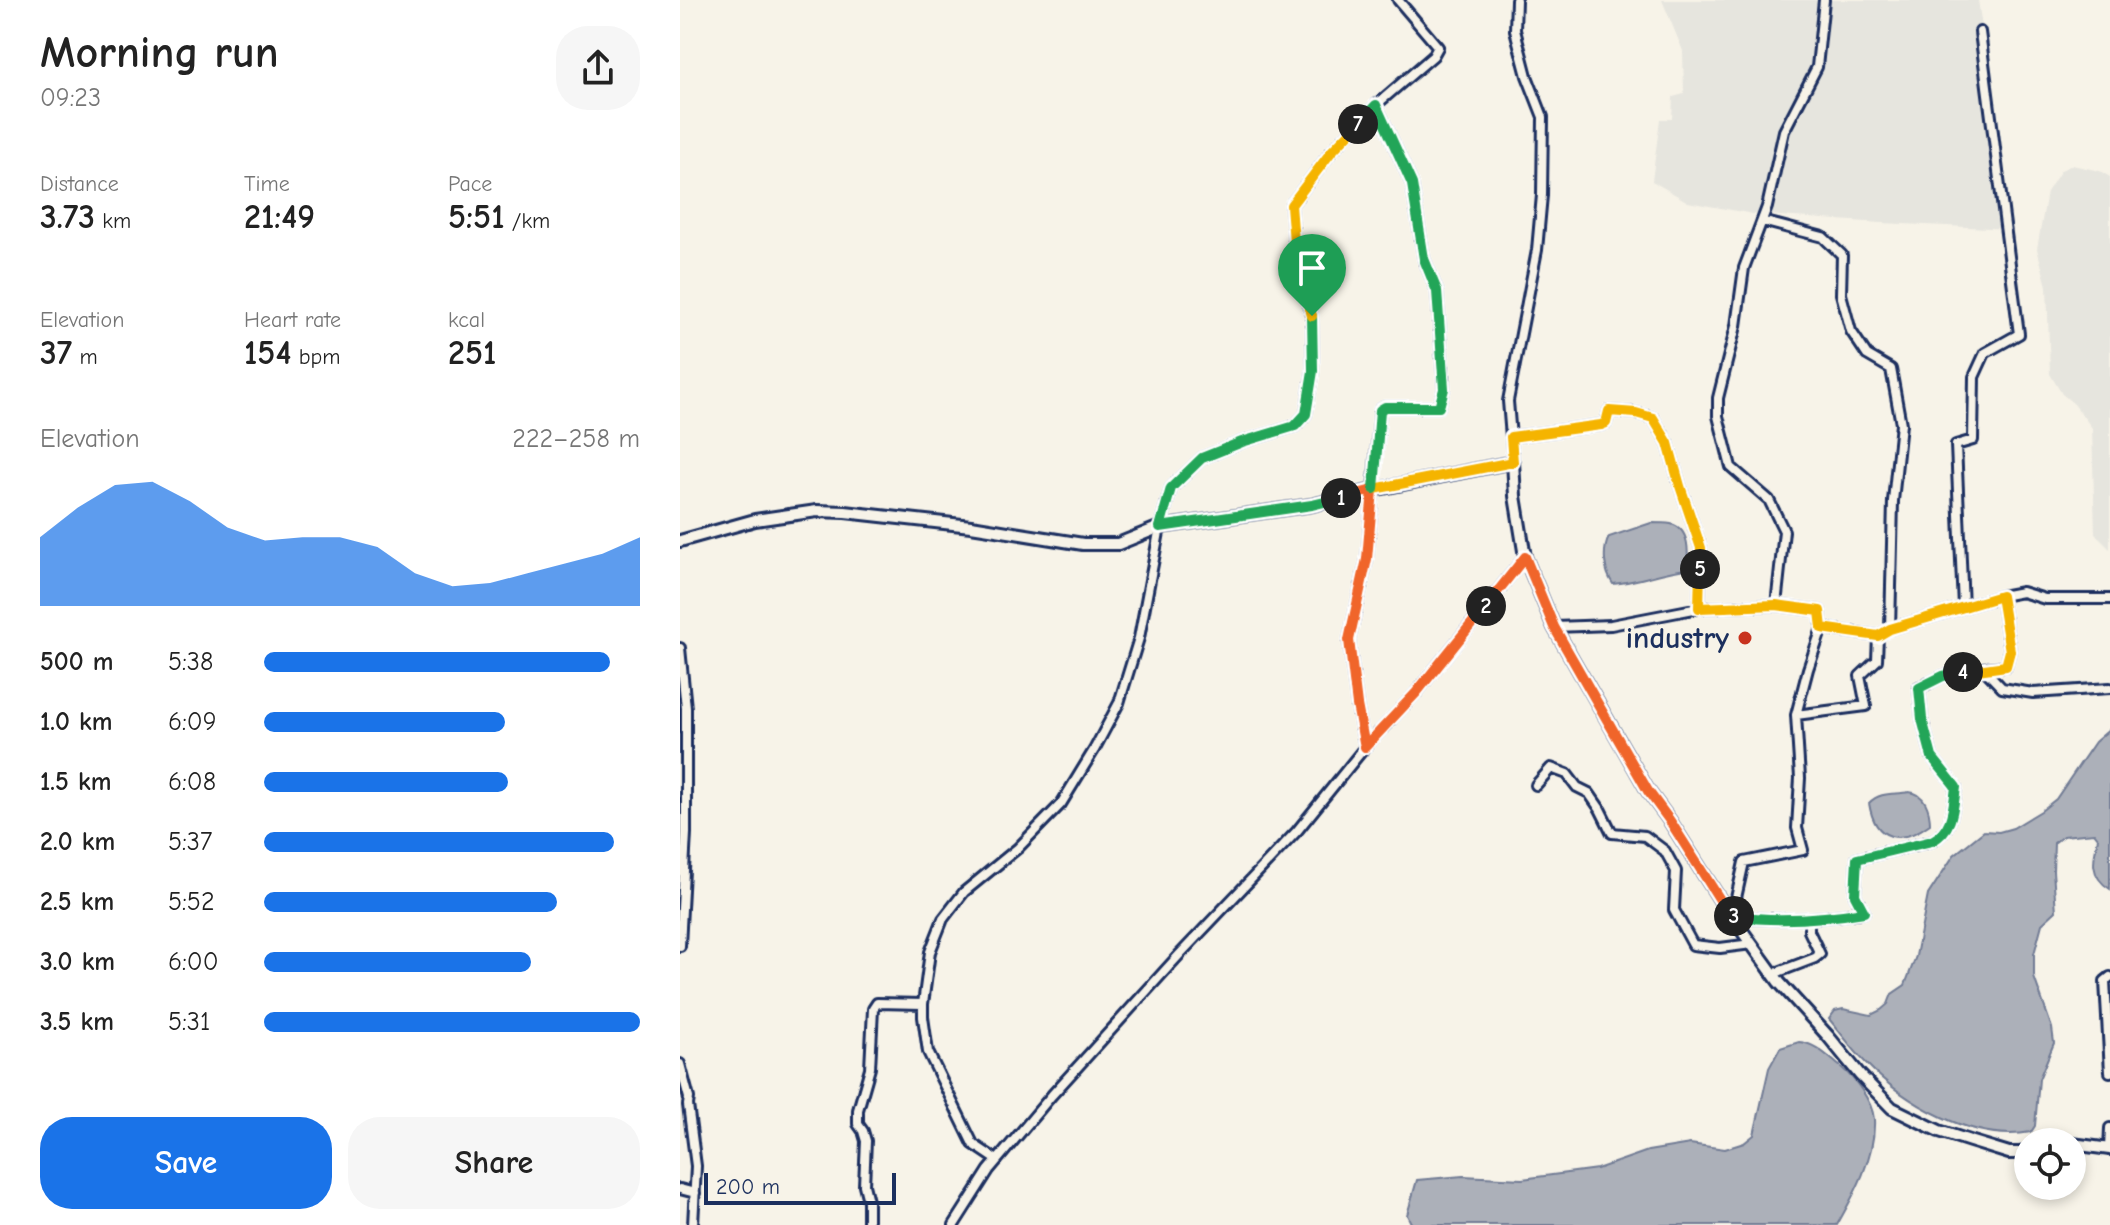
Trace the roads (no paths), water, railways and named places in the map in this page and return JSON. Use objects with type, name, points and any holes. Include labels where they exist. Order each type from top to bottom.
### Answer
[{"type":"main road","points":[[680,541],[755,520],[817,511],[971,526],[1105,546],[1160,527],[1312,505],[1513,462],[1525,557],[1554,627],[1648,791],[1773,974],[1892,1108],[1939,1131],[2014,1153]]},
{"type":"main road","points":[[2086,1146],[2109,1149]]},
{"type":"street","points":[[997,1160],[973,1144],[928,1052],[923,1004],[930,952],[943,919],[964,892],[1018,848],[1061,804],[1119,703],[1139,638],[1160,527],[1171,488],[1202,458],[1295,426],[1306,414],[1313,371],[1312,316],[1295,254],[1291,205],[1332,151],[1376,105],[1433,56],[1438,47],[1398,0]]},
{"type":"street","points":[[1513,462],[1508,401],[1537,250],[1542,195],[1543,117],[1527,76],[1515,30],[1516,0]]},
{"type":"street","points":[[1776,605],[1784,531],[1769,500],[1731,467],[1718,416],[1718,398],[1736,326],[1744,268],[1767,207],[1784,131],[1817,67],[1824,0]]},
{"type":"street","points":[[1963,607],[1956,445],[1973,440],[1974,377],[1985,353],[2019,334],[1980,32]]},
{"type":"street","points":[[1365,747],[1349,640],[1367,559],[1380,410],[1385,407],[1439,407],[1444,389],[1437,291],[1424,259],[1412,184],[1376,105]]},
{"type":"street","points":[[1762,221],[1823,237],[1842,255],[1841,294],[1851,331],[1867,355],[1891,369],[1901,424],[1893,501],[1890,629]]},
{"type":"street","points":[[1511,437],[1601,425],[1606,423],[1609,411],[1653,418],[1668,443],[1701,548],[1699,608]]},
{"type":"street","points":[[954,1225],[997,1160],[1052,1095],[1169,965],[1297,831],[1365,747],[1416,693],[1525,557]]},
{"type":"street","points":[[1822,628],[1878,636],[1890,629],[2022,592],[2045,599],[2110,599]]},
{"type":"street","points":[[1554,627],[1611,625],[1699,608],[1776,605],[1820,611],[1822,628],[1796,715],[1800,778],[1797,828],[1803,850],[1744,862],[1732,916],[1809,918],[1864,912],[1855,895],[1857,859],[1932,841],[1943,835],[1951,818],[1956,787],[1932,757],[1922,719],[1919,688],[1943,676],[2006,666],[2010,651],[2001,596]]},
{"type":"street","points":[[1796,715],[1866,706],[1860,676],[1877,660],[1878,636]]},
{"type":"street","points":[[680,648],[686,708],[686,833],[680,946]]},
{"type":"street","points":[[1983,668],[2002,688],[2033,693],[2110,688]]},
{"type":"street","points":[[1536,785],[1551,768],[1567,774],[1577,787],[1589,793],[1612,833],[1645,836],[1665,851],[1676,871],[1674,910],[1693,945],[1720,948],[1752,944]]},
{"type":"street","points":[[1773,974],[1820,954],[1809,931],[1809,918]]},
{"type":"street","points":[[2110,977],[2105,985],[2110,1072]]},
{"type":"street","points":[[868,1225],[864,1185],[866,1141],[858,1124],[858,1110],[870,1068],[873,1009],[877,1003],[923,1004]]},
{"type":"street","points":[[680,1064],[689,1098],[696,1166],[693,1225]]},
{"type":"street","points":[[2109,1149],[2110,1128]]},
{"type":"street","points":[[680,1189],[695,1193]]},
{"type":"place","name":"industry","points":[[1745,638]]}]
